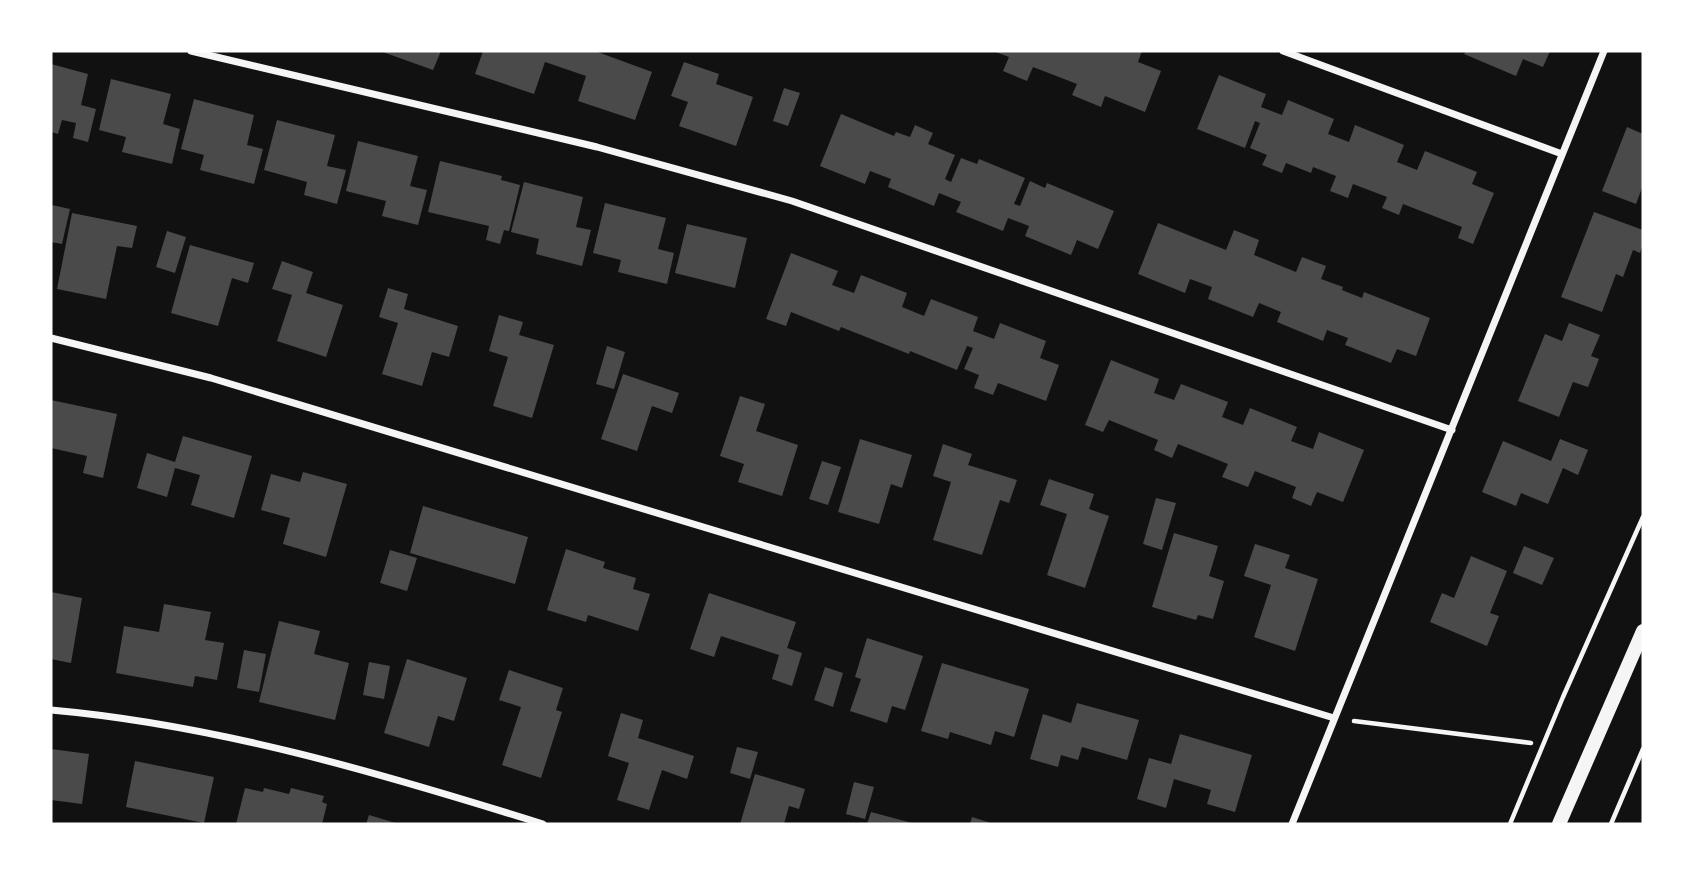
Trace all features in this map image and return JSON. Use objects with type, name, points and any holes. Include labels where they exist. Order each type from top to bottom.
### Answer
[{"type":"main road","points":[[1559,824],[1643,631]]},
{"type":"street","points":[[191,51],[597,147],[792,201],[1452,430]]},
{"type":"street","points":[[1283,51],[1562,155]]},
{"type":"street","points":[[1292,824],[1604,51]]},
{"type":"street","points":[[51,338],[211,378],[1334,718]]},
{"type":"street","points":[[51,710],[112,715],[217,736],[407,782],[543,824]]},
{"type":"path","points":[[1510,824],[1643,517]]},
{"type":"path","points":[[1334,718],[1531,743]]},
{"type":"path","points":[[1611,824],[1643,750]]},
{"type":"building","points":[[380,51],[441,51],[433,70]]},
{"type":"building","points":[[483,51],[595,51],[652,72],[635,120],[578,101],[586,76],[545,62],[534,94],[475,74]]},
{"type":"building","points":[[993,51],[1142,51],[1138,62],[1161,71],[1145,112],[1105,96],[1101,107],[1072,95],[1077,84],[1033,67],[1027,81],[1003,71],[1009,57]]},
{"type":"building","points":[[1466,51],[1550,51],[1543,67],[1523,59],[1516,76],[1464,54]]},
{"type":"building","points":[[684,62],[719,74],[716,84],[753,97],[736,146],[679,126],[688,102],[671,96]]},
{"type":"building","points":[[51,64],[88,74],[81,105],[96,109],[88,142],[73,138],[76,123],[62,120],[58,134],[51,132]]},
{"type":"building","points":[[1219,75],[1266,94],[1261,107],[1282,115],[1288,100],[1334,119],[1328,134],[1349,142],[1355,125],[1404,145],[1397,162],[1417,170],[1425,151],[1477,172],[1472,184],[1494,193],[1473,244],[1458,238],[1462,227],[1403,204],[1399,215],[1382,208],[1387,197],[1353,184],[1348,198],[1330,191],[1336,176],[1313,167],[1311,173],[1286,163],[1282,173],[1262,165],[1267,155],[1250,148],[1260,123],[1255,121],[1245,148],[1197,129]]},
{"type":"building","points":[[111,79],[171,94],[163,124],[180,129],[172,164],[122,152],[126,137],[99,130]]},
{"type":"building","points":[[784,88],[800,93],[788,126],[773,121]]},
{"type":"building","points":[[194,99],[254,115],[247,145],[263,149],[254,184],[200,170],[204,155],[181,149]]},
{"type":"building","points":[[841,114],[894,136],[896,132],[910,137],[915,125],[933,133],[928,144],[955,155],[945,179],[951,182],[961,158],[977,164],[979,159],[1025,178],[1014,204],[1020,206],[1030,181],[1045,188],[1047,183],[1114,211],[1098,249],[1077,240],[1071,255],[1025,236],[1029,226],[1008,218],[1003,231],[956,212],[961,202],[939,193],[934,206],[888,187],[891,179],[870,171],[865,184],[820,166]]},
{"type":"building","points":[[277,120],[335,135],[327,166],[346,170],[337,204],[304,195],[307,182],[264,170]]},
{"type":"building","points":[[1627,127],[1643,134],[1643,185],[1636,204],[1602,191]]},
{"type":"building","points":[[358,141],[418,156],[410,186],[427,190],[418,225],[382,216],[386,201],[346,191]]},
{"type":"building","points":[[440,161],[502,176],[501,180],[520,185],[509,231],[504,230],[500,244],[486,240],[489,226],[428,212]]},
{"type":"building","points":[[524,182],[583,197],[576,227],[591,230],[582,266],[536,254],[539,239],[511,232]]},
{"type":"building","points":[[605,203],[666,218],[658,249],[674,253],[667,284],[618,272],[621,260],[593,253]]},
{"type":"building","points":[[52,205],[70,209],[62,244],[51,242]]},
{"type":"building","points":[[1594,212],[1643,230],[1640,253],[1633,250],[1623,277],[1616,274],[1602,312],[1561,297]]},
{"type":"building","points":[[72,213],[137,226],[132,248],[117,246],[106,299],[57,289]]},
{"type":"building","points":[[1158,223],[1226,250],[1234,230],[1259,240],[1254,255],[1296,272],[1302,257],[1326,266],[1321,279],[1343,287],[1342,290],[1362,298],[1364,292],[1430,318],[1416,356],[1397,349],[1391,363],[1345,345],[1348,338],[1327,330],[1323,341],[1277,322],[1281,312],[1259,303],[1253,317],[1208,299],[1212,287],[1190,279],[1185,293],[1138,274]]},
{"type":"building","points":[[687,224],[747,238],[735,288],[675,273]]},
{"type":"building","points":[[167,231],[186,237],[175,273],[156,267]]},
{"type":"building","points":[[190,245],[254,263],[248,283],[232,278],[218,326],[171,313]]},
{"type":"building","points":[[791,253],[838,271],[832,285],[854,293],[861,275],[907,293],[902,307],[924,316],[931,299],[978,317],[973,331],[994,339],[1000,323],[1046,341],[1040,358],[1059,365],[1046,401],[998,383],[993,395],[974,388],[979,375],[964,369],[973,348],[967,346],[957,370],[910,351],[909,354],[841,327],[839,331],[791,312],[786,326],[766,319]]},
{"type":"building","points":[[282,261],[313,272],[306,293],[343,305],[326,357],[277,341],[292,295],[272,289]]},
{"type":"building","points":[[388,288],[408,294],[404,309],[458,326],[449,357],[432,352],[422,386],[382,374],[398,323],[379,317]]},
{"type":"building","points":[[499,315],[523,322],[519,335],[554,345],[532,418],[493,406],[508,357],[489,351]]},
{"type":"building","points":[[1569,323],[1600,335],[1591,356],[1599,359],[1588,387],[1573,382],[1559,417],[1518,401],[1545,334],[1562,341]]},
{"type":"building","points":[[607,346],[625,352],[614,389],[596,384]]},
{"type":"building","points":[[1111,360],[1159,379],[1154,393],[1174,400],[1181,384],[1228,402],[1222,417],[1243,425],[1250,408],[1297,427],[1291,441],[1313,449],[1319,432],[1364,450],[1343,502],[1317,492],[1311,506],[1292,498],[1296,487],[1255,471],[1248,487],[1222,477],[1228,464],[1178,444],[1172,458],[1154,450],[1158,440],[1109,420],[1103,432],[1085,425]]},
{"type":"building","points":[[623,374],[679,393],[672,413],[652,406],[637,451],[601,439]]},
{"type":"building","points":[[740,396],[765,404],[756,431],[798,445],[782,496],[738,482],[744,464],[720,456]]},
{"type":"building","points":[[51,400],[117,414],[103,478],[83,473],[87,456],[51,448]]},
{"type":"building","points":[[183,436],[252,456],[234,518],[191,505],[200,475],[175,468],[167,497],[137,488],[147,453],[175,462]]},
{"type":"building","points":[[860,439],[912,455],[902,488],[891,484],[879,524],[838,512]]},
{"type":"building","points":[[1560,439],[1588,450],[1578,475],[1563,468],[1548,504],[1521,493],[1516,506],[1482,492],[1503,441],[1551,461]]},
{"type":"building","points":[[943,444],[972,454],[968,465],[1017,480],[1009,503],[1000,500],[982,555],[933,540],[951,482],[933,476]]},
{"type":"building","points":[[822,461],[841,467],[828,505],[809,499]]},
{"type":"building","points":[[303,472],[347,484],[326,557],[283,544],[290,518],[261,510],[271,474],[300,482]]},
{"type":"building","points":[[1049,479],[1094,494],[1089,509],[1109,516],[1085,588],[1047,575],[1067,514],[1040,505]]},
{"type":"building","points":[[1156,498],[1176,503],[1162,550],[1143,544]]},
{"type":"building","points":[[423,506],[528,537],[515,584],[410,553]]},
{"type":"building","points":[[1174,533],[1218,546],[1209,576],[1224,581],[1213,619],[1198,615],[1196,620],[1152,607]]},
{"type":"building","points":[[1255,544],[1290,555],[1285,568],[1318,579],[1295,651],[1254,637],[1271,585],[1244,576]]},
{"type":"building","points":[[1524,546],[1554,558],[1542,585],[1513,573]]},
{"type":"building","points":[[566,549],[605,562],[603,568],[636,578],[633,589],[650,594],[638,631],[588,615],[586,622],[547,610]]},
{"type":"building","points":[[390,550],[417,558],[407,591],[380,583]]},
{"type":"building","points":[[1471,556],[1507,571],[1490,613],[1499,616],[1487,646],[1430,622],[1442,593],[1454,598]]},
{"type":"building","points":[[51,592],[82,598],[71,663],[51,659]]},
{"type":"building","points":[[709,593],[796,622],[787,648],[802,653],[792,686],[772,679],[779,655],[721,636],[714,657],[690,649]]},
{"type":"building","points":[[164,604],[211,612],[205,640],[224,643],[217,680],[195,676],[193,687],[116,673],[124,626],[159,632]]},
{"type":"building","points":[[279,621],[320,631],[314,654],[349,663],[335,720],[259,702]]},
{"type":"building","points":[[867,638],[923,656],[905,710],[892,706],[887,723],[850,711],[861,679],[855,677]]},
{"type":"building","points":[[244,650],[266,654],[259,692],[237,688]]},
{"type":"building","points":[[407,659],[467,678],[454,721],[438,716],[429,747],[384,733]]},
{"type":"building","points":[[369,662],[390,666],[384,699],[363,695]]},
{"type":"building","points":[[942,663],[1029,689],[1014,737],[995,731],[991,745],[950,732],[948,739],[921,731]]},
{"type":"building","points":[[825,667],[843,673],[833,707],[814,700]]},
{"type":"building","points":[[509,670],[563,688],[556,710],[562,712],[541,778],[502,765],[521,707],[499,700]]},
{"type":"building","points":[[1077,703],[1139,720],[1127,760],[1082,747],[1078,760],[1061,755],[1058,767],[1030,759],[1043,714],[1071,723]]},
{"type":"building","points":[[621,713],[643,720],[638,738],[694,756],[687,779],[662,770],[649,810],[617,800],[629,763],[608,756]]},
{"type":"building","points":[[1180,734],[1252,755],[1235,812],[1207,804],[1211,790],[1174,779],[1166,808],[1137,799],[1149,758],[1171,764]]},
{"type":"building","points":[[737,747],[758,752],[750,779],[730,773]]},
{"type":"building","points":[[51,749],[89,754],[82,804],[51,800]]},
{"type":"building","points":[[135,761],[214,777],[204,823],[126,807]]},
{"type":"building","points":[[755,774],[805,789],[799,809],[789,806],[784,824],[740,824]]},
{"type":"building","points":[[854,782],[874,787],[865,819],[846,814]]},
{"type":"building","points":[[245,788],[263,792],[264,788],[289,794],[291,788],[324,796],[322,802],[327,804],[322,824],[236,824]]},
{"type":"building","points":[[871,812],[912,823],[912,824],[867,824]]},
{"type":"building","points":[[369,815],[399,824],[366,824]]},
{"type":"building","points":[[972,817],[994,824],[970,824]]}]
